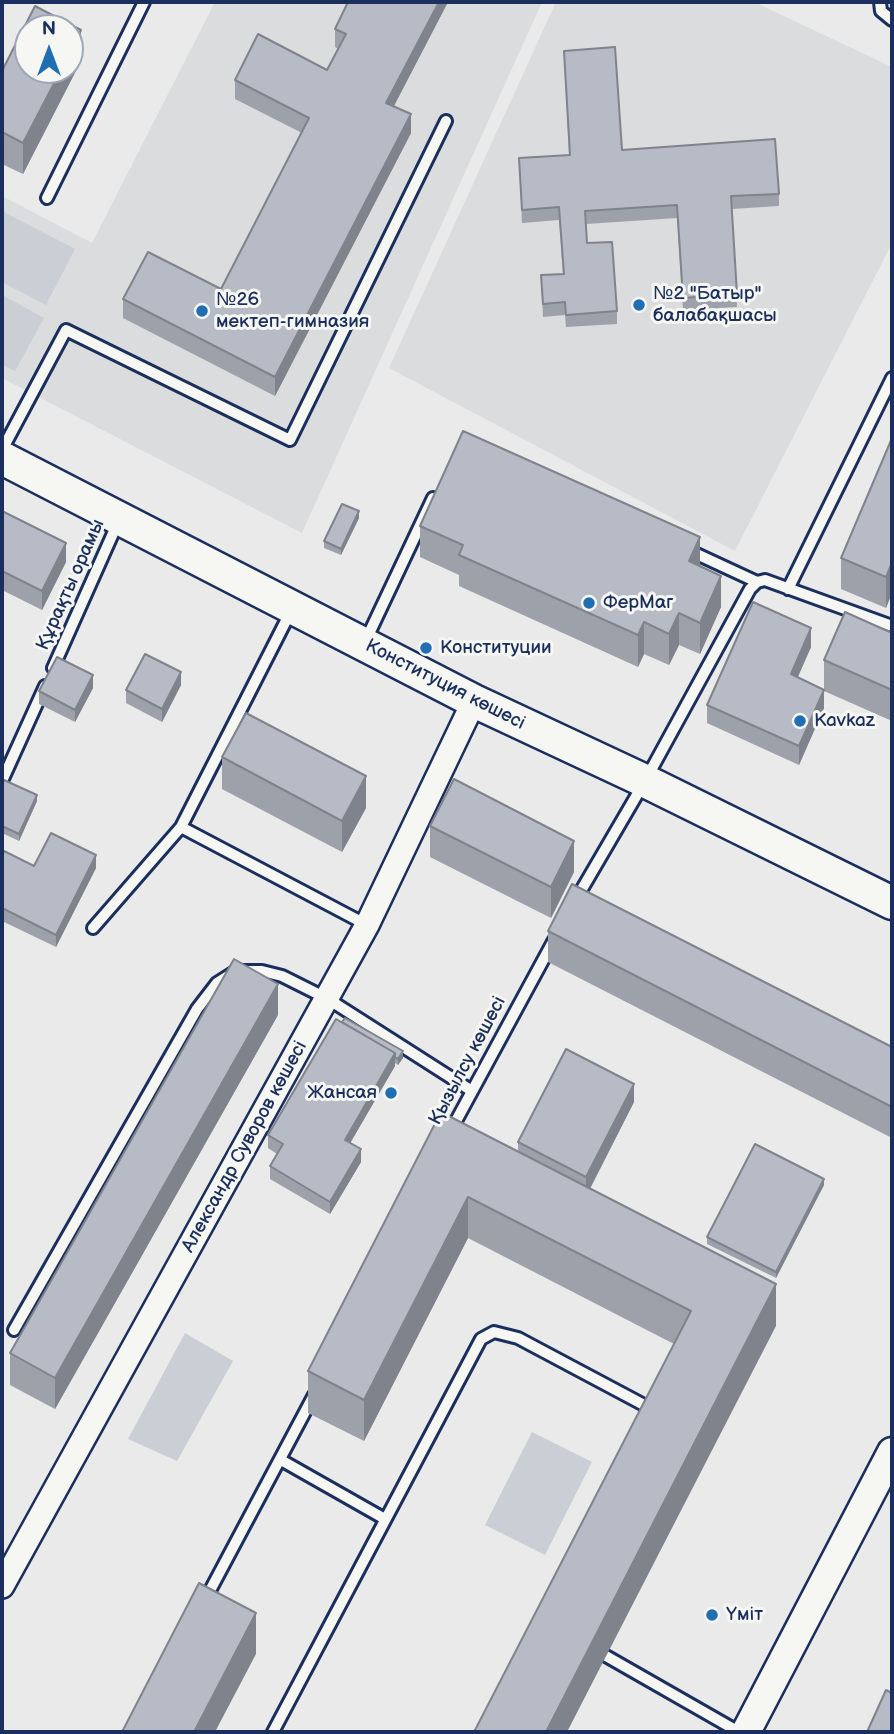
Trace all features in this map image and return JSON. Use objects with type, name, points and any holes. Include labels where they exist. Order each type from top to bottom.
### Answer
[{"type":"main road","name":"Конституция көшесі","points":[[2,458],[474,701],[645,781],[892,903]]},
{"type":"street","name":"Александр Суворов көшесі","points":[[2,1586],[328,999],[367,925],[474,701]]},
{"type":"street","points":[[746,1732],[892,1452]]},
{"type":"lane","points":[[47,198],[144,2]]},
{"type":"lane","points":[[880,2],[880,11],[892,20]]},
{"type":"lane","points":[[2,450],[66,330],[290,440],[446,121]]},
{"type":"lane","points":[[788,589],[892,377]]},
{"type":"lane","points":[[364,644],[440,483]]},
{"type":"lane","name":"Құрақты орамы","points":[[2,781],[120,517]]},
{"type":"lane","points":[[683,547],[757,582]]},
{"type":"lane","points":[[571,908],[645,781],[750,589],[757,582],[765,580],[892,626]]},
{"type":"lane","points":[[93,928],[181,827],[293,607]]},
{"type":"lane","points":[[181,827],[367,925]]},
{"type":"lane","points":[[577,896],[589,902]]},
{"type":"lane","name":"Қызылсу көшесі","points":[[444,1142],[558,933]]},
{"type":"lane","points":[[14,1330],[197,1009],[217,983],[236,971],[262,971],[282,975],[328,999],[472,1091]]},
{"type":"lane","points":[[273,1732],[481,1339],[494,1332],[518,1338],[644,1405],[651,1419],[645,1432]]},
{"type":"lane","points":[[198,1614],[319,1386]]},
{"type":"lane","points":[[281,1460],[385,1519]]},
{"type":"lane","points":[[606,1656],[739,1732]]},
{"type":"shaded area","name":"№26 мектеп-гимназия","points":[[215,2],[542,2],[302,533],[2,378],[2,196],[92,243]]},
{"type":"shaded area","name":"№2 \"Батыр\" балабақшасы","points":[[556,2],[754,2],[892,67],[892,243],[735,551],[389,368]]},
{"type":"shaded area","points":[[2,211],[75,249],[46,305],[2,282]]},
{"type":"shaded area","points":[[2,295],[44,318],[15,371],[2,364]]},
{"type":"shaded area","points":[[185,1333],[233,1361],[177,1461],[128,1439]]},
{"type":"shaded area","points":[[532,1432],[592,1462],[545,1555],[485,1525]]},
{"type":"building","points":[[348,2],[439,2],[386,103],[411,114],[275,377],[123,299],[148,252],[221,289],[309,118],[235,80],[258,34],[327,70],[346,34],[335,29]]},
{"type":"building","points":[[35,6],[50,14],[31,14]]},
{"type":"building","points":[[14,47],[14,84],[54,84],[23,143],[2,132],[2,71]]},
{"type":"building","points":[[615,47],[622,150],[775,139],[779,194],[731,196],[737,294],[683,298],[677,205],[585,211],[587,243],[612,242],[617,311],[566,315],[565,302],[543,304],[541,275],[564,274],[559,207],[522,210],[519,158],[570,155],[564,51]]},
{"type":"building","points":[[463,431],[700,537],[689,561],[721,576],[700,623],[679,613],[669,634],[644,622],[638,635],[459,555],[463,545],[420,526]]},
{"type":"building","points":[[892,438],[892,562],[886,577],[841,558]]},
{"type":"building","points":[[342,504],[359,511],[341,549],[324,541]]},
{"type":"building","points":[[2,511],[66,543],[42,591],[2,571]]},
{"type":"building","points":[[753,602],[811,628],[791,674],[824,690],[799,746],[707,705]]},
{"type":"building","points":[[845,612],[892,633],[892,690],[824,660]]},
{"type":"building","points":[[145,654],[181,672],[162,709],[126,690]]},
{"type":"building","points":[[57,657],[93,675],[75,710],[39,691]]},
{"type":"building","points":[[246,713],[366,776],[342,821],[222,757]]},
{"type":"building","points":[[454,779],[574,841],[551,887],[430,826]]},
{"type":"building","points":[[4,780],[37,795],[19,834],[2,826]]},
{"type":"building","points":[[51,833],[96,855],[56,935],[2,908],[4,851],[34,866]]},
{"type":"building","points":[[572,884],[892,1047],[892,1107],[548,931]]},
{"type":"building","points":[[234,959],[278,984],[55,1378],[10,1353]]},
{"type":"building","points":[[345,1018],[403,1051],[398,1059],[395,1053],[342,1022]]},
{"type":"building","points":[[336,1019],[395,1053],[345,1140],[361,1149],[330,1202],[270,1166],[283,1144],[268,1135]]},
{"type":"building","points":[[566,1049],[634,1084],[586,1177],[518,1142]]},
{"type":"building","points":[[441,1112],[776,1284],[546,1732],[474,1732],[691,1311],[468,1197],[364,1400],[308,1371]]},
{"type":"building","points":[[755,1144],[824,1179],[776,1272],[707,1237]]},
{"type":"building","points":[[199,1583],[256,1613],[194,1732],[122,1732]]},
{"type":"building","points":[[886,1690],[892,1693],[892,1732],[867,1732]]},
{"type":"place","name":"№2 \"Батыр\" балабақшасы","points":[[639,305]]},
{"type":"place","name":"№26 мектеп-гимназия","points":[[202,311]]},
{"type":"place","name":"ФерМаг","points":[[589,603]]},
{"type":"place","name":"Конституции","points":[[426,648]]},
{"type":"place","name":"Kavkaz","points":[[800,721]]},
{"type":"place","name":"Жансая","points":[[391,1093]]},
{"type":"place","name":"Үміт","points":[[712,1615]]}]
